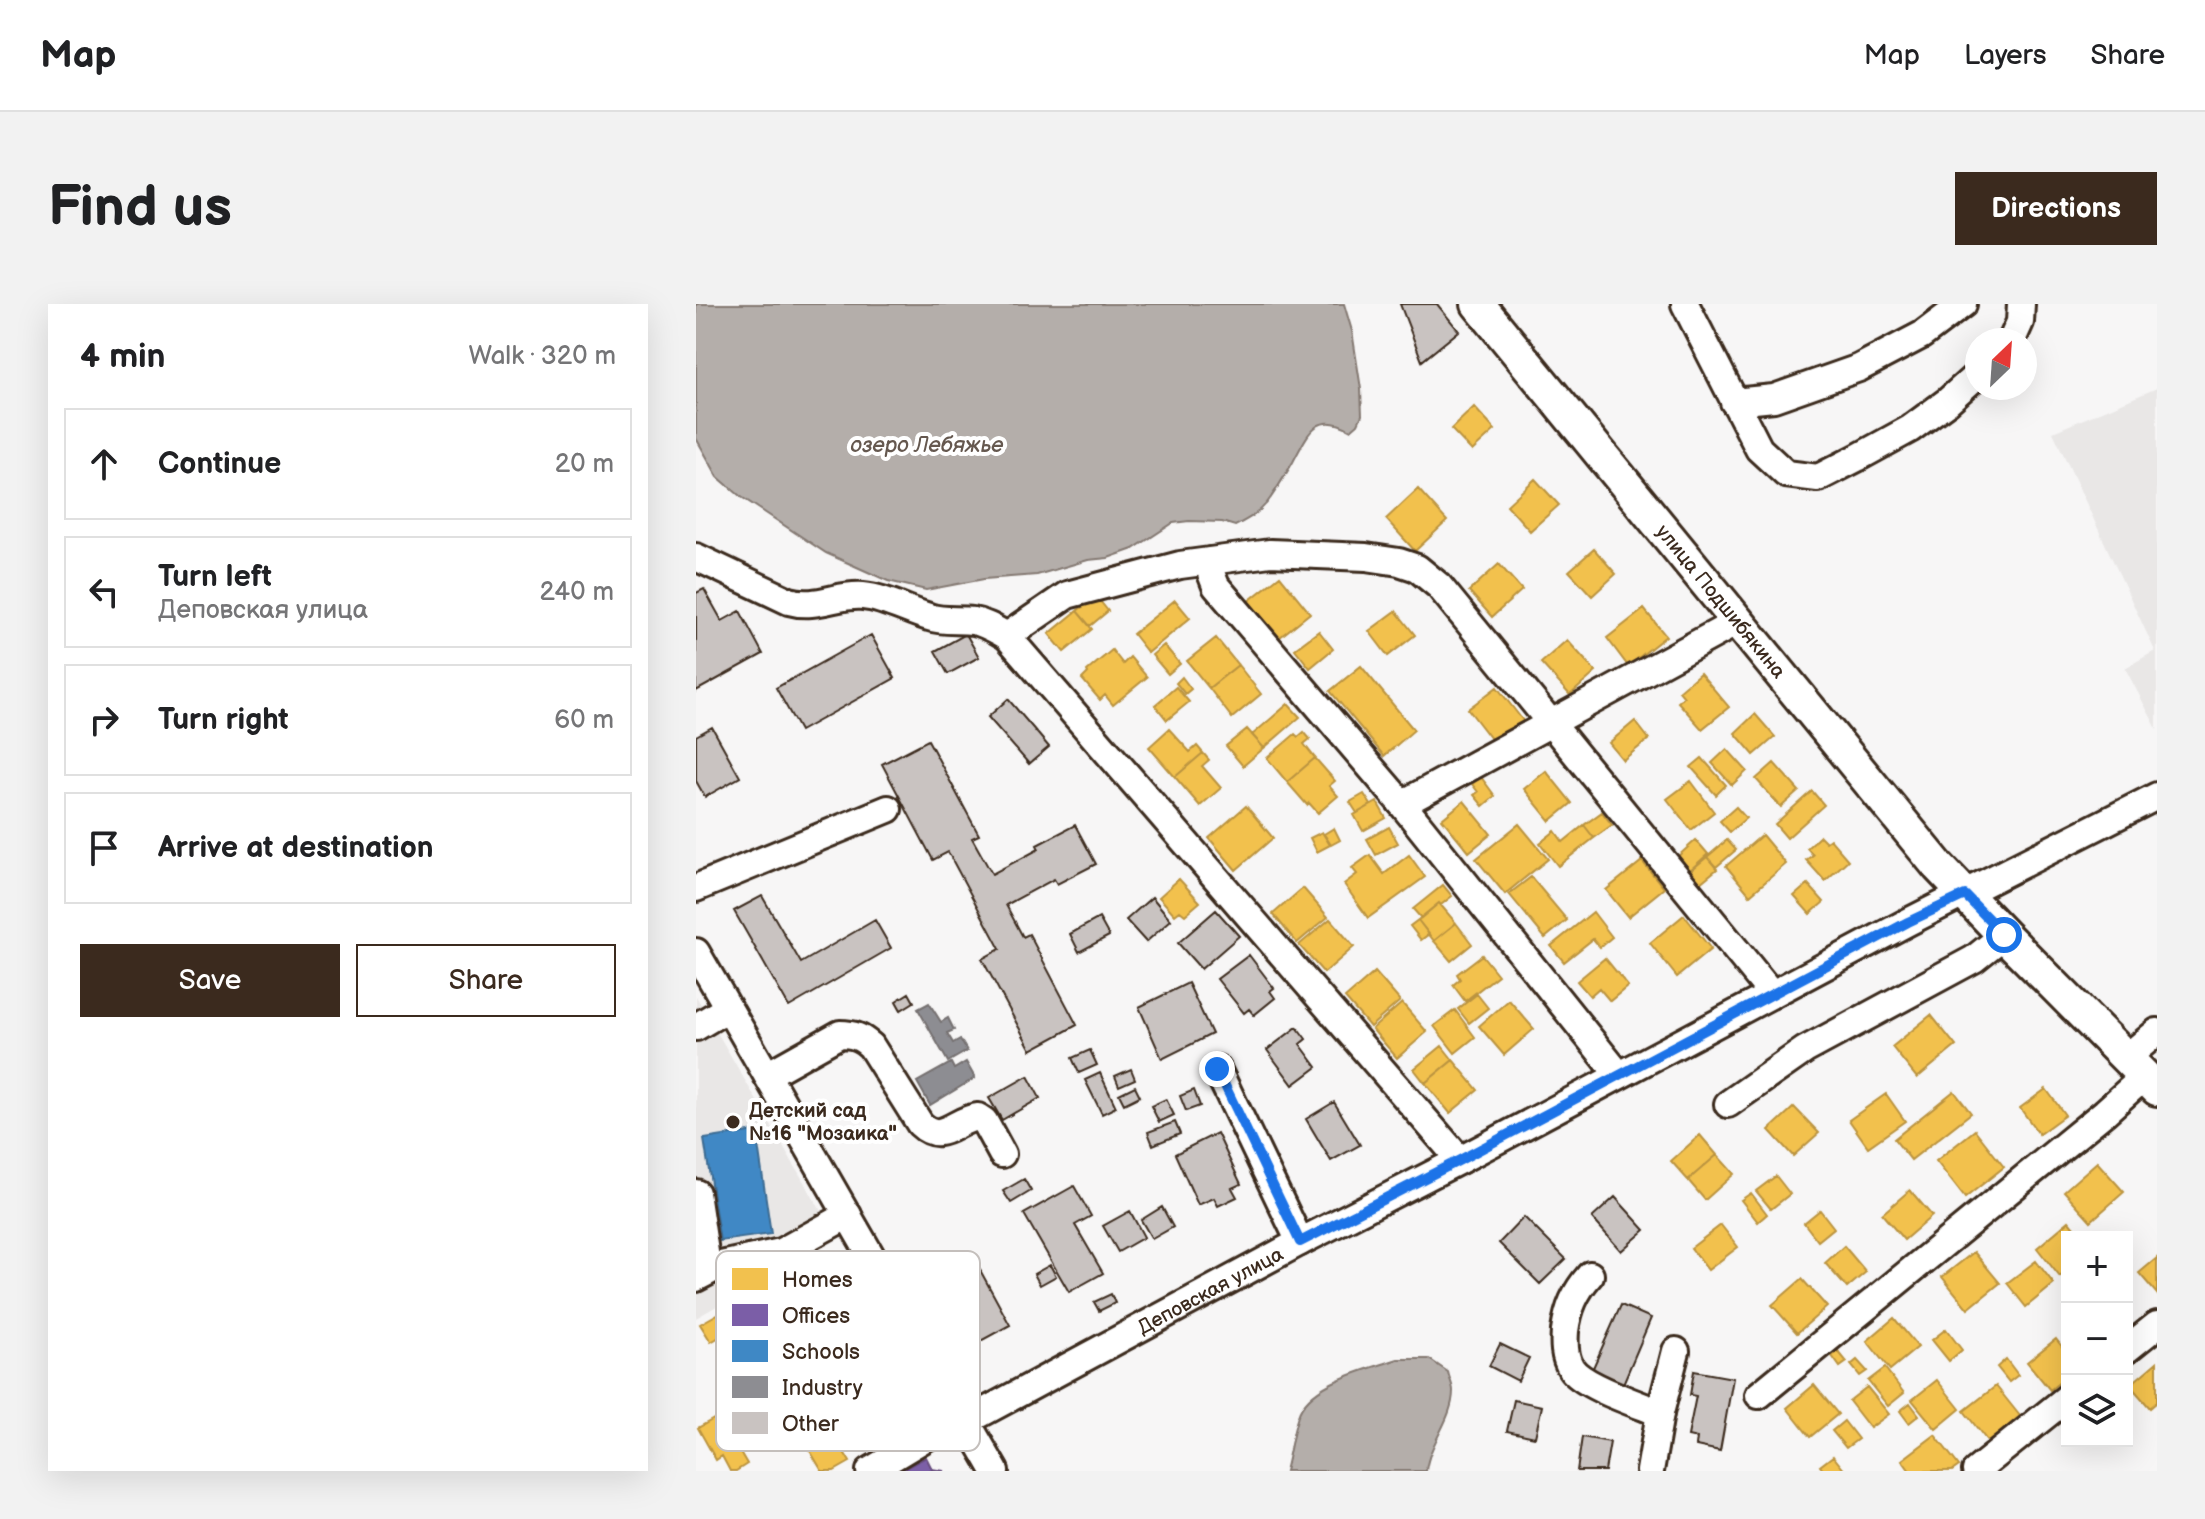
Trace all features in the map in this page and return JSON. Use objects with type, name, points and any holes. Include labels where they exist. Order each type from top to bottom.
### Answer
[{"type":"main road","name":"улица Подшибякина","points":[[1478,304],[1914,838],[1965,895],[2142,1075]]},
{"type":"street","points":[[1685,304],[1759,449],[1786,474],[1818,478],[1910,429],[1965,386]]},
{"type":"street","points":[[1734,402],[1774,398],[1859,368],[1922,335],[1963,304]]},
{"type":"street","points":[[2017,328],[2021,304]]},
{"type":"street","points":[[1007,636],[1067,595],[1180,565],[1286,553],[1366,557],[1417,568],[1439,586],[1772,994]]},
{"type":"street","points":[[696,557],[789,601],[812,604],[848,596],[867,596],[933,619],[975,621],[1007,636],[1460,1160]]},
{"type":"street","points":[[1211,561],[1216,586],[1402,804],[1619,1075]]},
{"type":"street","points":[[1402,804],[1739,621]]},
{"type":"street","name":"Деповская улица","points":[[980,1410],[1908,922],[2157,796]]},
{"type":"street","points":[[696,888],[888,809]]},
{"type":"street","points":[[1728,1104],[1805,1050],[1974,959],[2004,935]]},
{"type":"street","points":[[696,954],[869,1251]]},
{"type":"street","points":[[696,1027],[728,1008]]},
{"type":"street","points":[[1759,1395],[2105,1112],[2142,1075],[2157,1032]]},
{"type":"street","points":[[767,1075],[840,1034],[853,1034],[871,1046],[927,1131],[944,1131],[970,1117],[978,1117],[984,1121],[1002,1154]]},
{"type":"street","points":[[1217,1069],[1300,1242]]},
{"type":"street","points":[[696,1193],[706,1259],[703,1273]]},
{"type":"street","points":[[783,1251],[848,1215]]},
{"type":"street","points":[[1590,1275],[1573,1299],[1566,1320],[1565,1357],[1572,1370],[1588,1383],[1660,1413]]},
{"type":"street","points":[[2133,1344],[2157,1325]]},
{"type":"street","points":[[1650,1471],[1660,1413],[1676,1351]]},
{"type":"street","points":[[1976,1471],[2061,1403]]},
{"type":"street","points":[[980,1444],[995,1471]]},
{"type":"street","name":"Деповская улица","points":[[870,1471],[906,1451]]},
{"type":"shaded area","points":[[2157,388],[2157,729],[2125,668],[2155,651],[2053,432]]},
{"type":"shaded area","name":"Детский сад №16 \"Мозаика\"","points":[[696,996],[836,1237],[812,1251],[716,1251],[716,1306],[696,1318]]},
{"type":"water","name":"озеро Лебяжье","points":[[696,304],[1344,304],[1352,331],[1362,415],[1351,430],[1329,423],[1314,428],[1266,504],[1235,526],[1222,522],[1173,523],[1133,549],[1108,558],[1088,560],[1037,575],[984,579],[926,590],[888,581],[826,553],[740,496],[718,477],[696,438]]},
{"type":"water","points":[[1398,1359],[1429,1359],[1448,1372],[1452,1386],[1449,1411],[1431,1451],[1426,1471],[1285,1471],[1298,1416],[1314,1394],[1340,1379]]},
{"type":"building: Homes","points":[[1474,407],[1495,430],[1472,451],[1451,429]]},
{"type":"building: Homes","points":[[1535,479],[1559,505],[1530,531],[1507,505]]},
{"type":"building: Homes","points":[[1418,489],[1447,521],[1415,551],[1386,519]]},
{"type":"building: Homes","points":[[1594,549],[1616,574],[1592,596],[1569,571]]},
{"type":"building: Homes","points":[[1499,564],[1522,590],[1492,617],[1469,591]]},
{"type":"building: Homes","points":[[1280,576],[1310,613],[1275,641],[1246,603]]},
{"type":"building: Homes","points":[[1096,596],[1108,611],[1090,626],[1077,611]]},
{"type":"building: Homes","points":[[1175,600],[1190,618],[1148,653],[1133,634]]},
{"type":"building: Homes","points":[[1644,609],[1666,636],[1628,666],[1607,638]]},
{"type":"building: Homes","points":[[1077,611],[1092,629],[1064,652],[1049,634]]},
{"type":"building: Homes","points":[[1396,611],[1415,635],[1388,656],[1369,631]]},
{"type":"building: Homes","points":[[1319,631],[1333,649],[1310,668],[1295,649]]},
{"type":"building: Homes","points":[[1216,638],[1238,665],[1209,688],[1187,661]]},
{"type":"building: Homes","points":[[1567,640],[1596,672],[1570,695],[1541,663]]},
{"type":"building: Homes","points":[[1164,645],[1180,664],[1168,674],[1152,655]]},
{"type":"building: Homes","points":[[1112,650],[1123,664],[1130,657],[1147,677],[1113,705],[1105,695],[1100,700],[1082,679]]},
{"type":"building: Homes","points":[[1238,665],[1261,694],[1232,718],[1209,688]]},
{"type":"building: Homes","points":[[1361,666],[1414,730],[1384,756],[1330,691]]},
{"type":"building: Homes","points":[[1700,673],[1729,707],[1702,729],[1678,702],[1684,697],[1679,691]]},
{"type":"building: Homes","points":[[1182,677],[1191,689],[1185,694],[1176,683]]},
{"type":"building: Homes","points":[[1176,687],[1189,702],[1167,720],[1155,705]]},
{"type":"building: Homes","points":[[1497,687],[1524,722],[1495,744],[1468,709]]},
{"type":"building: Homes","points":[[1288,704],[1300,717],[1264,748],[1252,735]]},
{"type":"building: Homes","points":[[1755,714],[1775,737],[1754,755],[1735,733]]},
{"type":"building: Homes","points":[[1635,721],[1649,739],[1623,760],[1609,743]]},
{"type":"building: Homes","points":[[1169,729],[1190,752],[1197,746],[1203,753],[1175,777],[1149,747]]},
{"type":"building: Homes","points":[[1247,729],[1264,748],[1243,766],[1226,746]]},
{"type":"building: Homes","points":[[1304,732],[1310,739],[1304,744],[1315,758],[1287,782],[1267,758],[1295,734],[1298,737]]},
{"type":"building: Homes","points":[[1727,749],[1747,771],[1732,785],[1712,763]]},
{"type":"building: Homes","points":[[1203,753],[1209,760],[1202,766],[1221,788],[1200,806],[1175,777]]},
{"type":"building: Homes","points":[[1315,758],[1335,781],[1329,786],[1338,796],[1318,813],[1287,782]]},
{"type":"building: Homes","points":[[1702,758],[1726,785],[1716,795],[1691,767]]},
{"type":"building: Homes","points":[[1774,763],[1799,791],[1781,807],[1756,779]]},
{"type":"building: Homes","points":[[1546,771],[1572,803],[1550,821],[1524,789]]},
{"type":"building: Homes","points":[[1481,777],[1495,796],[1483,806],[1474,795],[1478,792],[1472,784]]},
{"type":"building: Homes","points":[[1691,781],[1714,812],[1691,830],[1667,799]]},
{"type":"building: Homes","points":[[1812,791],[1824,805],[1787,838],[1775,824]]},
{"type":"building: Homes","points":[[1364,794],[1371,805],[1357,813],[1350,802]]},
{"type":"building: Homes","points":[[1464,801],[1491,834],[1469,852],[1442,819]]},
{"type":"building: Homes","points":[[1377,802],[1386,818],[1363,831],[1354,815]]},
{"type":"building: Homes","points":[[1246,806],[1273,838],[1236,870],[1209,838]]},
{"type":"building: Homes","points":[[1736,807],[1746,818],[1730,832],[1720,821]]},
{"type":"building: Homes","points":[[1602,812],[1612,825],[1594,838],[1584,825]]},
{"type":"building: Homes","points":[[1519,824],[1548,859],[1505,894],[1476,859]]},
{"type":"building: Homes","points":[[1584,825],[1594,838],[1558,866],[1540,843],[1555,831],[1563,842]]},
{"type":"building: Homes","points":[[1389,827],[1398,843],[1376,855],[1367,839]]},
{"type":"building: Homes","points":[[1334,828],[1340,840],[1331,845],[1324,834]]},
{"type":"building: Homes","points":[[1322,832],[1330,845],[1317,852],[1310,838]]},
{"type":"building: Homes","points":[[1762,835],[1786,864],[1750,895],[1726,866]]},
{"type":"building: Homes","points":[[1820,836],[1826,842],[1830,839],[1848,860],[1825,881],[1806,860],[1813,855],[1807,848]]},
{"type":"building: Homes","points":[[1696,840],[1708,854],[1689,871],[1677,857]]},
{"type":"building: Homes","points":[[1727,840],[1736,850],[1716,867],[1707,857]]},
{"type":"building: Homes","points":[[1370,855],[1384,874],[1409,855],[1425,877],[1368,918],[1344,884],[1357,874],[1352,868]]},
{"type":"building: Homes","points":[[1707,857],[1717,869],[1700,883],[1690,871]]},
{"type":"building: Homes","points":[[1642,861],[1664,888],[1628,917],[1606,890]]},
{"type":"building: Homes","points":[[1531,877],[1567,920],[1545,938],[1509,894]]},
{"type":"building: Homes","points":[[1179,879],[1200,902],[1185,915],[1180,911],[1175,915],[1159,897]]},
{"type":"building: Homes","points":[[1808,884],[1824,902],[1810,914],[1794,896]]},
{"type":"building: Homes","points":[[1443,885],[1452,896],[1421,918],[1413,909]]},
{"type":"building: Homes","points":[[1303,888],[1328,917],[1297,943],[1273,914]]},
{"type":"building: Homes","points":[[1439,903],[1456,923],[1434,941],[1418,920]]},
{"type":"building: Homes","points":[[1593,912],[1612,937],[1600,947],[1593,939],[1564,962],[1551,946]]},
{"type":"building: Homes","points":[[1684,915],[1711,949],[1677,977],[1650,943]]},
{"type":"building: Homes","points":[[1330,919],[1354,947],[1324,973],[1299,945]]},
{"type":"building: Homes","points":[[1418,920],[1429,934],[1421,940],[1410,926]]},
{"type":"building: Homes","points":[[1456,923],[1472,944],[1451,961],[1434,941]]},
{"type":"building: Homes","points":[[1482,955],[1498,975],[1465,1001],[1453,985],[1460,979],[1457,974]]},
{"type":"building: Homes","points":[[1605,958],[1628,986],[1610,1001],[1599,988],[1590,996],[1577,981]]},
{"type":"building: Homes","points":[[1375,972],[1400,1001],[1370,1027],[1345,998]]},
{"type":"building: Homes","points":[[1477,994],[1488,1008],[1469,1023],[1458,1009]]},
{"type":"building: Homes","points":[[1509,1000],[1534,1029],[1504,1055],[1479,1026]]},
{"type":"building: Homes","points":[[1402,1003],[1427,1032],[1397,1058],[1372,1029]]},
{"type":"building: Homes","points":[[1455,1010],[1475,1037],[1455,1053],[1434,1026]]},
{"type":"building: Homes","points":[[1931,1015],[1956,1046],[1917,1078],[1892,1047]]},
{"type":"building: Homes","points":[[1442,1046],[1453,1060],[1425,1083],[1414,1069]]},
{"type":"building: Homes","points":[[1453,1060],[1478,1090],[1450,1113],[1425,1083]]},
{"type":"building: Homes","points":[[2046,1089],[2065,1115],[2039,1134],[2020,1108]]},
{"type":"building: Homes","points":[[1954,1091],[1971,1113],[1911,1160],[1894,1139]]},
{"type":"building: Homes","points":[[1886,1094],[1905,1121],[1868,1147],[1849,1120]]},
{"type":"building: Homes","points":[[1794,1107],[1819,1133],[1793,1156],[1769,1130]]},
{"type":"building: Homes","points":[[1975,1130],[2004,1167],[1965,1198],[1936,1161]]},
{"type":"building: Homes","points":[[1700,1135],[1717,1155],[1688,1180],[1671,1161]]},
{"type":"building: Homes","points":[[1717,1155],[1734,1174],[1705,1200],[1688,1180]]},
{"type":"building: Homes","points":[[2097,1162],[2124,1192],[2091,1221],[2064,1191]]},
{"type":"building: Homes","points":[[1776,1176],[1790,1194],[1771,1209],[1756,1191]]},
{"type":"building: Homes","points":[[1910,1190],[1932,1216],[1904,1240],[1882,1214]]},
{"type":"building: Homes","points":[[1751,1193],[1767,1214],[1758,1222],[1741,1200]]},
{"type":"building: Homes","points":[[1820,1210],[1834,1228],[1818,1241],[1804,1223]]},
{"type":"building: Homes","points":[[2069,1221],[2077,1231],[2061,1231],[2060,1277],[2037,1248]]},
{"type":"building: Homes","points":[[1721,1225],[1738,1247],[1708,1270],[1691,1248]]},
{"type":"building: Homes","points":[[1844,1246],[1866,1272],[1847,1288],[1825,1263]]},
{"type":"building: Homes","points":[[1974,1252],[2000,1283],[1968,1309],[1942,1277]]},
{"type":"building: Homes","points":[[2157,1258],[2157,1294],[2139,1273]]},
{"type":"building: Homes","points":[[2036,1261],[2054,1284],[2026,1307],[2007,1283]]},
{"type":"building: Homes","points":[[1802,1279],[1827,1307],[1797,1333],[1772,1305]]},
{"type":"building: Homes","points":[[716,1315],[716,1339],[711,1342],[700,1324]]},
{"type":"building: Homes","points":[[1894,1318],[1918,1347],[1890,1370],[1867,1341]]},
{"type":"building: Homes","points":[[1946,1329],[1962,1350],[1949,1361],[1932,1340]]},
{"type":"building: Homes","points":[[2056,1339],[2061,1345],[2061,1381],[2050,1390],[2027,1362]]},
{"type":"building: Homes","points":[[1838,1351],[1847,1362],[1840,1367],[1832,1356]]},
{"type":"building: Homes","points":[[2006,1359],[2018,1375],[2009,1382],[1997,1367]]},
{"type":"building: Homes","points":[[1857,1360],[1867,1371],[1860,1376],[1851,1365]]},
{"type":"building: Homes","points":[[2157,1362],[2157,1402],[2150,1408],[2133,1388],[2133,1382]]},
{"type":"building: Homes","points":[[1885,1368],[1904,1393],[1888,1406],[1868,1381]]},
{"type":"building: Homes","points":[[1937,1380],[1960,1409],[1936,1429],[1912,1400]]},
{"type":"building: Homes","points":[[1814,1385],[1838,1414],[1810,1437],[1787,1408]]},
{"type":"building: Homes","points":[[1996,1386],[2020,1416],[1988,1442],[1964,1411]]},
{"type":"building: Homes","points":[[1867,1387],[1889,1414],[1870,1428],[1849,1401]]},
{"type":"building: Homes","points":[[1910,1403],[1919,1415],[1909,1423],[1900,1411]]},
{"type":"building: Homes","points":[[716,1418],[716,1451],[739,1451],[747,1464],[730,1471],[722,1456],[716,1460],[698,1428]]},
{"type":"building: Homes","points":[[1844,1421],[1858,1439],[1846,1448],[1832,1431]]},
{"type":"building: Homes","points":[[1935,1435],[1959,1466],[1952,1471],[1910,1471],[1902,1460]]},
{"type":"building: Homes","points":[[810,1451],[846,1451],[850,1462],[834,1471],[822,1471]]},
{"type":"building: Homes","points":[[1833,1456],[1845,1471],[1824,1471],[1820,1466]]},
{"type":"building: Offices","points":[[926,1457],[932,1469],[944,1471],[890,1471],[902,1465],[903,1469]]},
{"type":"building: Schools","points":[[756,1131],[771,1234],[720,1241],[704,1139]]},
{"type":"building: Industry","points":[[929,1003],[941,1022],[948,1018],[954,1030],[947,1033],[953,1043],[960,1039],[967,1051],[948,1062],[918,1009]]},
{"type":"building: Industry","points":[[966,1062],[975,1078],[930,1105],[917,1082],[951,1063],[954,1069]]},
{"type":"building: Other","points":[[1400,304],[1437,304],[1459,331],[1422,361]]},
{"type":"building: Other","points":[[704,589],[722,621],[740,611],[763,654],[696,691],[696,593]]},
{"type":"building: Other","points":[[966,634],[979,657],[948,674],[935,651]]},
{"type":"building: Other","points":[[871,635],[895,678],[800,731],[776,688]]},
{"type":"building: Other","points":[[1008,699],[1049,747],[1029,764],[988,717]]},
{"type":"building: Other","points":[[712,727],[740,777],[705,797],[696,781],[696,736]]},
{"type":"building: Other","points":[[928,740],[979,835],[972,838],[992,874],[1075,825],[1096,864],[1057,884],[1054,879],[1006,905],[1023,937],[1029,934],[1077,1025],[1031,1050],[982,959],[1000,949],[948,852],[933,860],[882,764]]},
{"type":"building: Other","points":[[762,896],[801,963],[875,920],[891,948],[789,1007],[734,911]]},
{"type":"building: Other","points":[[1152,897],[1171,920],[1146,942],[1126,920]]},
{"type":"building: Other","points":[[1216,910],[1239,936],[1201,969],[1178,943]]},
{"type":"building: Other","points":[[1099,918],[1109,936],[1079,952],[1070,934]]},
{"type":"building: Other","points":[[1249,955],[1274,988],[1270,991],[1275,998],[1254,1015],[1249,1009],[1244,1013],[1217,979]]},
{"type":"building: Other","points":[[1188,983],[1212,1034],[1162,1059],[1139,1007]]},
{"type":"building: Other","points":[[909,993],[914,1002],[901,1010],[896,1001]]},
{"type":"building: Other","points":[[1297,1027],[1306,1039],[1300,1044],[1317,1067],[1293,1085],[1267,1050]]},
{"type":"building: Other","points":[[1090,1050],[1097,1065],[1079,1073],[1072,1058]]},
{"type":"building: Other","points":[[1131,1069],[1135,1079],[1119,1086],[1115,1076]]},
{"type":"building: Other","points":[[1100,1073],[1116,1107],[1102,1114],[1085,1080]]},
{"type":"building: Other","points":[[1028,1076],[1040,1098],[1002,1120],[989,1098]]},
{"type":"building: Other","points":[[1135,1086],[1140,1096],[1124,1104],[1119,1094]]},
{"type":"building: Other","points":[[1194,1090],[1200,1106],[1186,1111],[1180,1096]]},
{"type":"building: Other","points":[[1166,1099],[1174,1115],[1159,1122],[1151,1106]]},
{"type":"building: Other","points":[[1334,1102],[1360,1145],[1331,1161],[1306,1119]]},
{"type":"building: Other","points":[[1175,1122],[1180,1134],[1153,1145],[1148,1132]]},
{"type":"building: Other","points":[[1217,1133],[1241,1184],[1232,1188],[1237,1197],[1218,1206],[1214,1198],[1198,1205],[1175,1154]]},
{"type":"building: Other","points":[[1024,1179],[1031,1191],[1011,1203],[1003,1191]]},
{"type":"building: Other","points":[[1074,1186],[1091,1216],[1075,1225],[1103,1273],[1069,1292],[1024,1214]]},
{"type":"building: Other","points":[[1615,1197],[1645,1230],[1621,1251],[1592,1218]]},
{"type":"building: Other","points":[[1162,1207],[1173,1227],[1152,1239],[1141,1220]]},
{"type":"building: Other","points":[[1130,1211],[1144,1237],[1118,1252],[1103,1226]]},
{"type":"building: Other","points":[[1524,1217],[1566,1259],[1540,1284],[1499,1243]]},
{"type":"building: Other","points":[[1050,1265],[1056,1276],[1040,1285],[1034,1274]]},
{"type":"building: Other","points":[[980,1270],[1010,1325],[980,1341]]},
{"type":"building: Other","points":[[1111,1294],[1115,1303],[1099,1311],[1094,1302]]},
{"type":"building: Other","points":[[1621,1305],[1651,1318],[1623,1384],[1592,1370]]},
{"type":"building: Other","points":[[1500,1344],[1529,1358],[1518,1381],[1489,1366]]},
{"type":"building: Other","points":[[1694,1371],[1733,1378],[1720,1451],[1696,1446],[1697,1438],[1688,1436],[1696,1396],[1690,1395]]},
{"type":"building: Other","points":[[1514,1400],[1542,1406],[1535,1437],[1507,1431]]},
{"type":"building: Other","points":[[1582,1437],[1610,1442],[1605,1471],[1577,1471]]},
{"type":"place","name":"Детский сад №16 \"Мозаика\"","points":[[733,1122]]},
{"type":"route","points":[[1217,1069],[1300,1242],[1908,922],[1965,895],[2004,935]]}]
